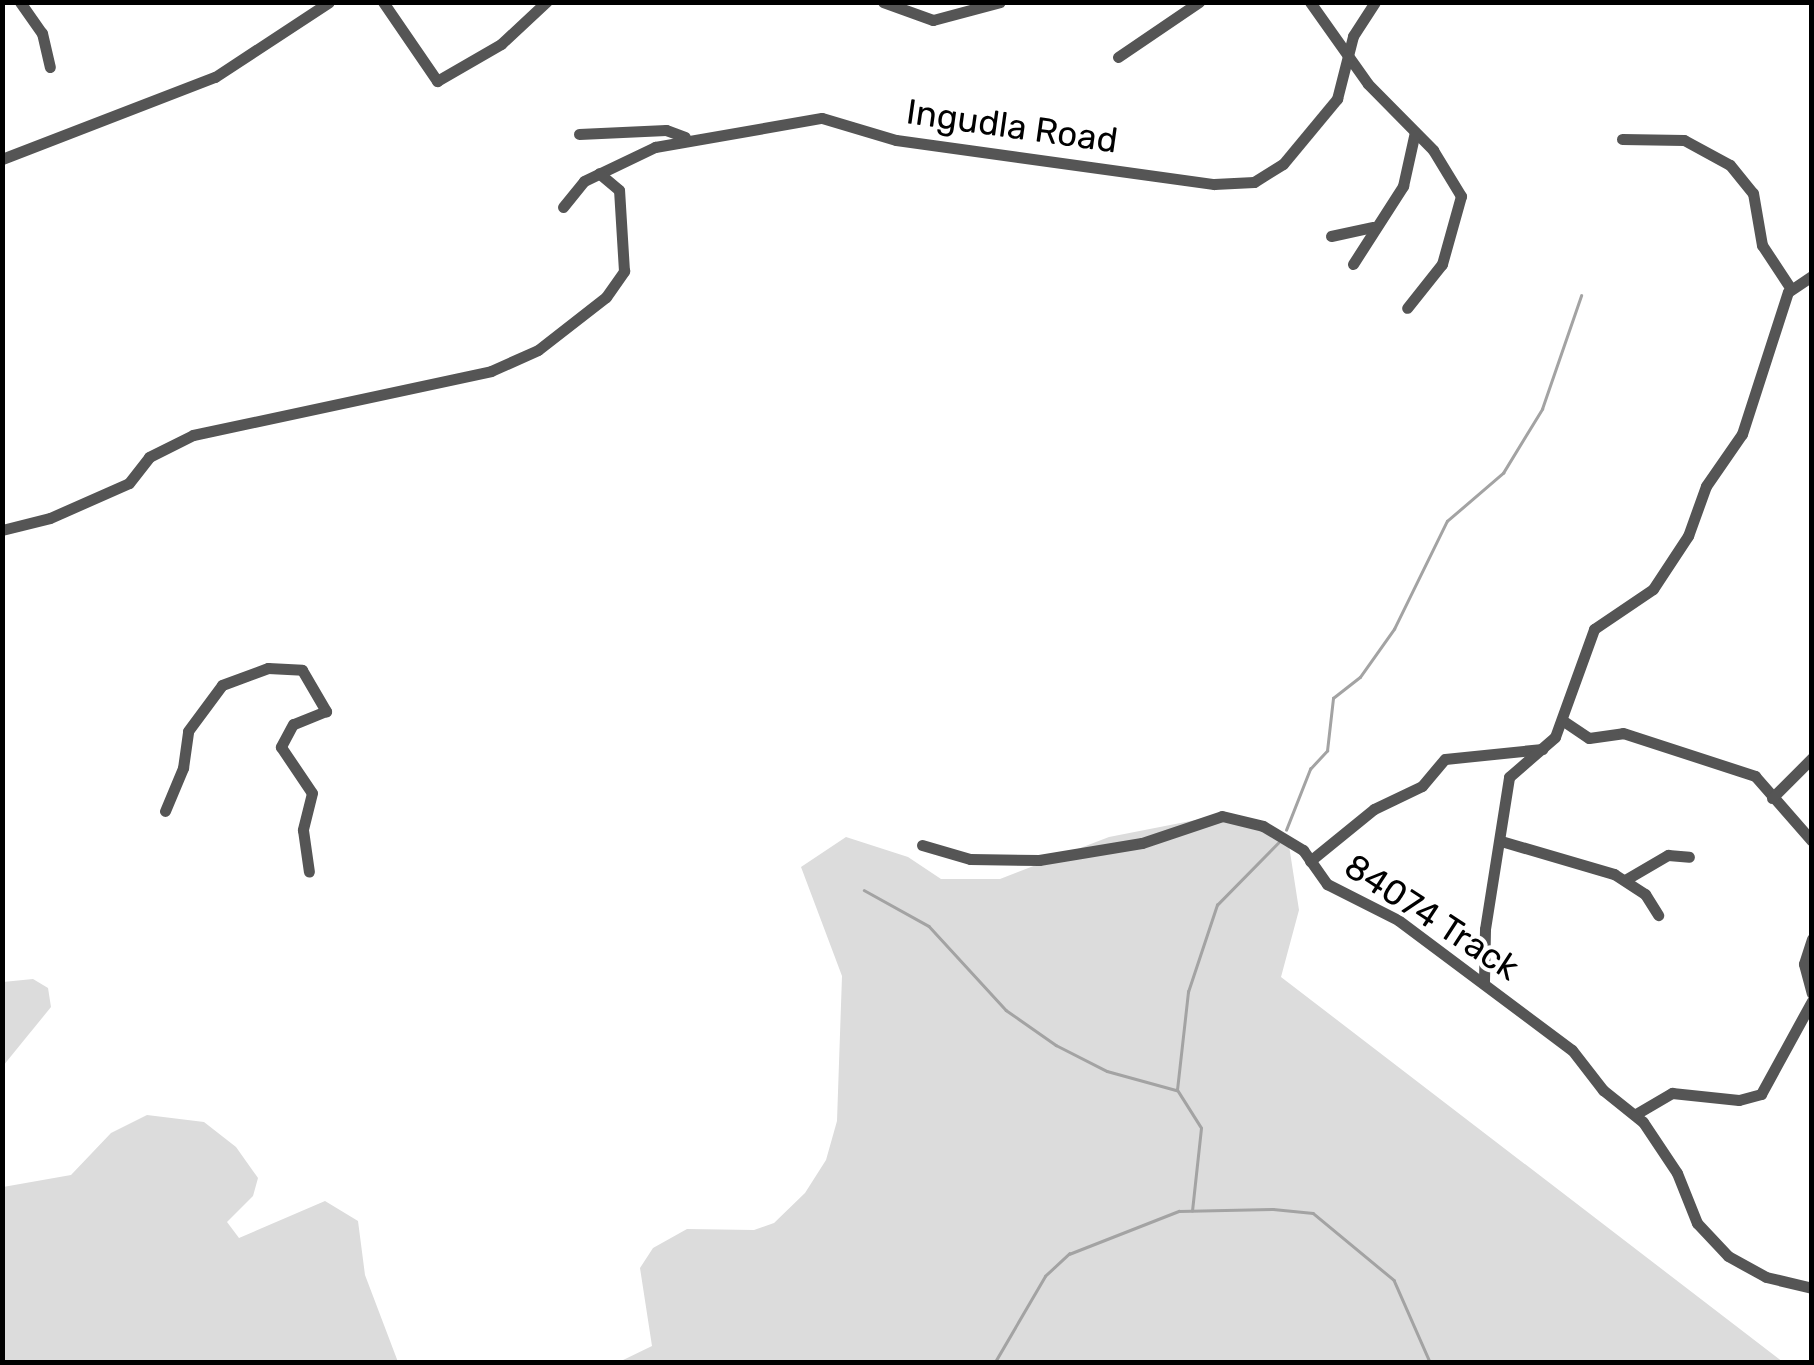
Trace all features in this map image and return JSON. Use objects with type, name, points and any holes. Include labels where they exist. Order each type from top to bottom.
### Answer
[{"type":"street","points":[[20,2],[42,33],[50,67]]},
{"type":"street","points":[[2,159],[232,69],[329,2]]},
{"type":"street","points":[[383,2],[437,81],[502,44],[546,2]]},
{"type":"street","points":[[882,2],[934,20],[1000,2]]},
{"type":"street","points":[[1118,58],[1199,2]]},
{"type":"street","points":[[1310,2],[1346,57],[1415,132],[1457,188],[1462,210],[1442,264],[1407,308]]},
{"type":"street","name":"Ingudla Road","points":[[563,206],[576,187],[599,173],[685,137],[833,117],[896,140],[1237,185],[1264,178],[1299,146],[1337,99],[1346,57],[1375,2]]},
{"type":"street","points":[[579,134],[666,130],[685,137]]},
{"type":"street","points":[[1352,264],[1373,227],[1404,186],[1415,132]]},
{"type":"street","points":[[1622,139],[1684,140],[1730,165],[1752,193],[1762,245],[1790,289]]},
{"type":"street","points":[[2,530],[50,518],[129,482],[149,458],[193,435],[491,371],[538,350],[606,297],[624,271],[618,190],[599,173]]},
{"type":"street","points":[[1331,236],[1373,227]]},
{"type":"street","points":[[1484,981],[1485,929],[1509,778],[1542,749],[1562,720],[1588,638],[1653,589],[1688,536],[1706,486],[1742,434],[1790,289],[1812,276]]},
{"type":"street","points":[[164,811],[183,768],[188,731],[222,684],[268,668],[302,670],[326,710],[293,724],[281,747],[312,793],[304,830],[309,872]]},
{"type":"street","points":[[1562,720],[1590,738],[1618,732],[1760,779],[1772,798],[1812,841]]},
{"type":"street","points":[[1310,861],[1374,810],[1416,790],[1446,759],[1542,749]]},
{"type":"street","points":[[1772,798],[1812,758]]},
{"type":"street","name":"84074 Track","points":[[922,845],[970,858],[1039,860],[1142,843],[1222,816],[1276,832],[1310,861],[1327,884],[1398,920],[1572,1050],[1602,1090],[1636,1114],[1669,1159],[1712,1242],[1766,1278],[1812,1288]]},
{"type":"street","points":[[1501,841],[1625,880],[1658,915]]},
{"type":"street","points":[[1625,880],[1668,855],[1689,857]]},
{"type":"street","points":[[1812,939],[1804,964],[1812,993]]},
{"type":"street","points":[[1636,1114],[1672,1093],[1739,1100],[1760,1094],[1812,1001]]},
{"type":"shaded area","points":[[1216,816],[1288,839],[1299,910],[1281,977],[1783,1362],[619,1362],[652,1346],[640,1268],[653,1248],[687,1229],[754,1230],[774,1223],[805,1193],[826,1160],[837,1121],[842,976],[801,867],[846,837],[908,857],[941,879],[1000,879],[1109,837]]},
{"type":"shaded area","points":[[33,979],[48,988],[51,1007],[3,1066],[3,982]]},
{"type":"shaded area","points":[[147,1115],[204,1122],[236,1147],[258,1178],[253,1196],[227,1222],[239,1238],[325,1201],[358,1221],[365,1275],[398,1362],[3,1362],[3,1187],[71,1175],[111,1133]]},
{"type":"waterway","points":[[1286,830],[1310,769],[1327,751],[1333,698],[1360,677],[1394,629],[1447,521],[1503,473],[1542,409],[1581,296]]},
{"type":"waterway","points":[[1192,1211],[1201,1128],[1177,1090],[1188,992],[1217,905],[1278,843]]},
{"type":"waterway","points":[[864,890],[929,926],[1006,1010],[1056,1045],[1107,1071],[1176,1090]]},
{"type":"waterway","points":[[995,1362],[1045,1276],[1069,1254],[1179,1211],[1273,1209],[1313,1213],[1394,1280],[1430,1362]]}]
